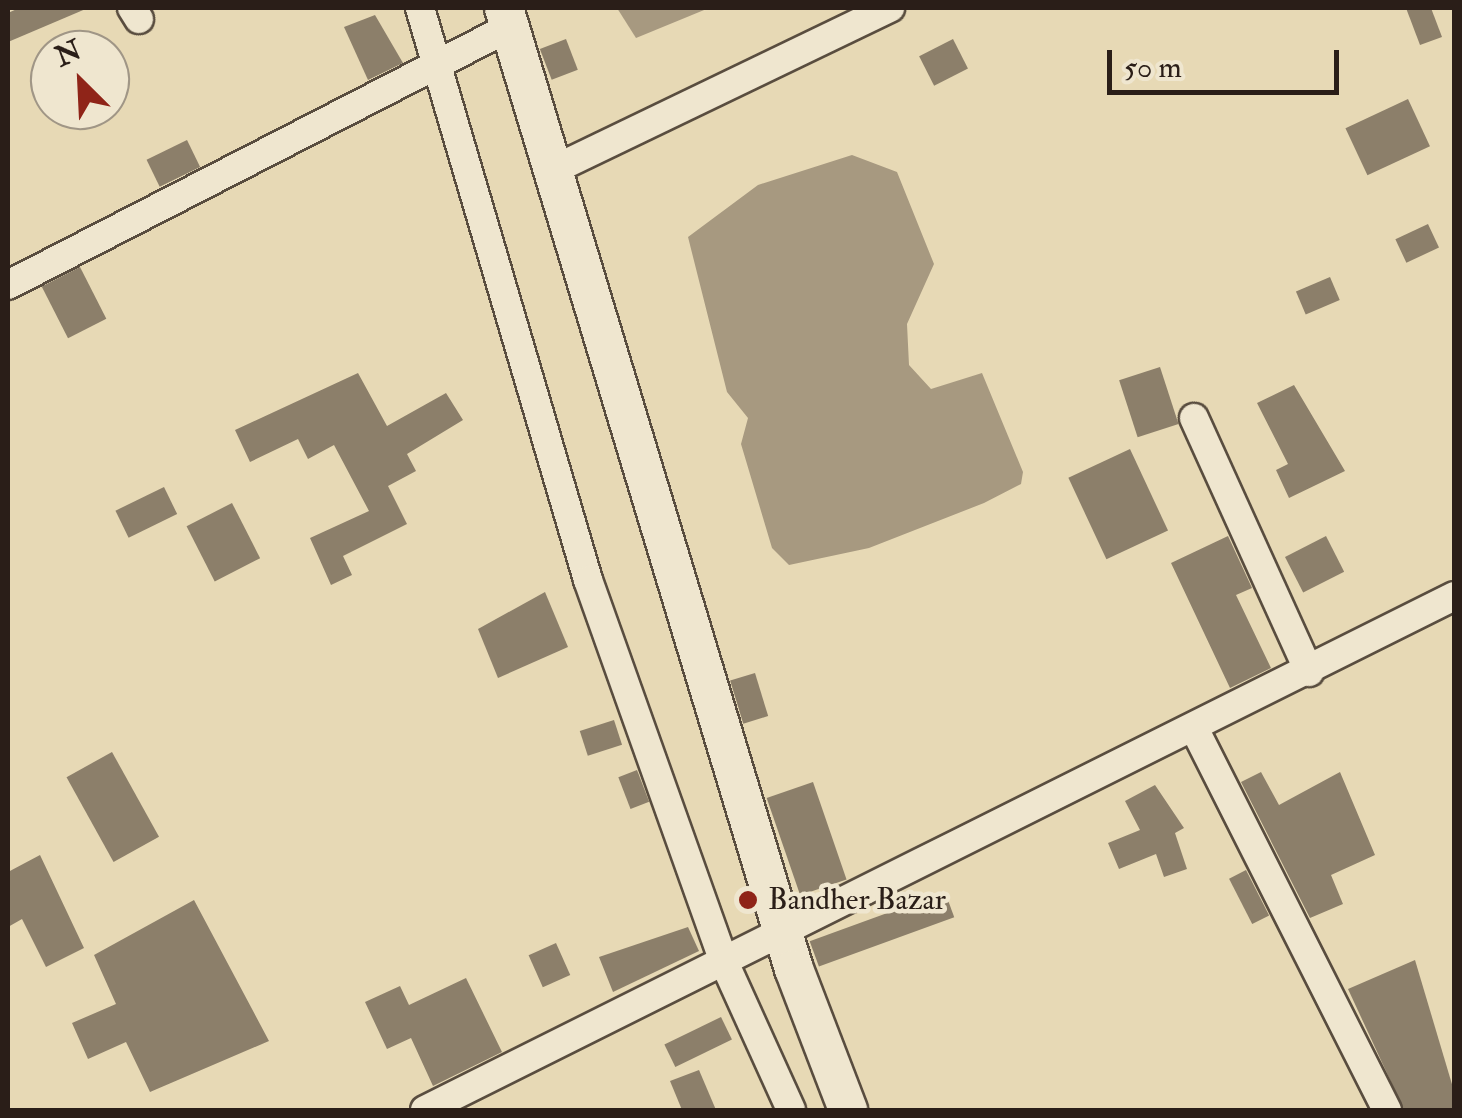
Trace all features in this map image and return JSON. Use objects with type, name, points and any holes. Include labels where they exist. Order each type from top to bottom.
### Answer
[{"type":"street","points":[[420,8],[588,580],[724,962],[791,1110]]},
{"type":"street","points":[[555,170],[890,8]]},
{"type":"street","points":[[8,285],[507,17],[788,936],[848,1110]]},
{"type":"street","points":[[1194,418],[1309,672]]},
{"type":"street","points":[[425,1110],[724,962],[788,936],[1454,596]]},
{"type":"street","points":[[1194,730],[1387,1110]]},
{"type":"shaded area","points":[[617,8],[709,8],[636,38]]},
{"type":"shaded area","points":[[852,155],[897,172],[934,264],[907,324],[909,365],[931,389],[982,373],[1023,472],[1021,484],[984,503],[869,548],[789,565],[772,548],[741,444],[748,418],[727,392],[688,237],[758,185]]},
{"type":"building","points":[[19,8],[88,8],[8,42],[8,13]]},
{"type":"building","points":[[1406,8],[1431,8],[1442,37],[1420,45]]},
{"type":"building","points":[[375,15],[403,63],[368,80],[344,27]]},
{"type":"building","points":[[566,39],[578,70],[552,80],[540,49]]},
{"type":"building","points":[[953,39],[968,68],[934,86],[919,56]]},
{"type":"building","points":[[1408,99],[1430,146],[1367,175],[1345,128]]},
{"type":"building","points":[[187,140],[200,167],[160,187],[147,160]]},
{"type":"building","points":[[1428,224],[1439,248],[1406,263],[1395,239]]},
{"type":"building","points":[[80,267],[106,319],[68,338],[42,287]]},
{"type":"building","points":[[1330,277],[1340,300],[1306,314],[1296,291]]},
{"type":"building","points":[[1160,367],[1179,424],[1138,437],[1119,380]]},
{"type":"building","points":[[358,373],[387,426],[446,393],[463,420],[407,454],[416,471],[388,486],[407,524],[343,556],[352,575],[331,585],[310,538],[369,511],[334,445],[308,459],[298,439],[250,462],[235,430]]},
{"type":"building","points":[[1294,385],[1345,471],[1289,498],[1276,470],[1288,464],[1257,403]]},
{"type":"building","points":[[1130,449],[1168,531],[1106,559],[1068,478]]},
{"type":"building","points":[[164,487],[177,514],[129,538],[115,511]]},
{"type":"building","points":[[232,503],[260,558],[215,581],[187,526]]},
{"type":"building","points":[[1228,536],[1252,588],[1236,595],[1271,668],[1230,688],[1171,563]]},
{"type":"building","points":[[1326,536],[1344,572],[1303,593],[1285,557]]},
{"type":"building","points":[[545,592],[568,647],[498,678],[478,629]]},
{"type":"building","points":[[755,673],[768,716],[743,724],[730,681]]},
{"type":"building","points":[[614,720],[622,745],[588,756],[580,731]]},
{"type":"building","points":[[112,752],[159,837],[114,862],[67,777]]},
{"type":"building","points":[[637,770],[649,802],[631,809],[618,777]]},
{"type":"building","points":[[1261,772],[1279,805],[1340,772],[1375,855],[1331,875],[1343,904],[1310,918],[1241,782]]},
{"type":"building","points":[[813,782],[847,879],[800,895],[767,798]]},
{"type":"building","points":[[1155,785],[1184,828],[1175,833],[1187,869],[1164,877],[1156,854],[1119,869],[1108,843],[1140,830],[1125,801]]},
{"type":"building","points":[[40,855],[84,948],[46,967],[22,919],[8,927],[8,872]]},
{"type":"building","points":[[1246,870],[1269,915],[1252,924],[1229,879]]},
{"type":"building","points":[[945,892],[954,917],[819,967],[810,941]]},
{"type":"building","points":[[194,900],[269,1041],[150,1092],[126,1042],[88,1059],[72,1023],[116,1004],[94,955]]},
{"type":"building","points":[[688,927],[699,951],[613,992],[599,957]]},
{"type":"building","points":[[556,943],[570,975],[543,987],[529,955]]},
{"type":"building","points":[[1415,960],[1454,1091],[1454,1110],[1404,1110],[1348,989]]},
{"type":"building","points":[[466,978],[502,1052],[433,1086],[411,1038],[387,1049],[365,1002],[400,986],[409,1005]]},
{"type":"building","points":[[721,1017],[732,1039],[675,1067],[664,1045]]},
{"type":"building","points":[[699,1070],[716,1110],[682,1110],[670,1081]]},
{"type":"place","name":"Bandher Bazar","points":[[748,900]]}]
